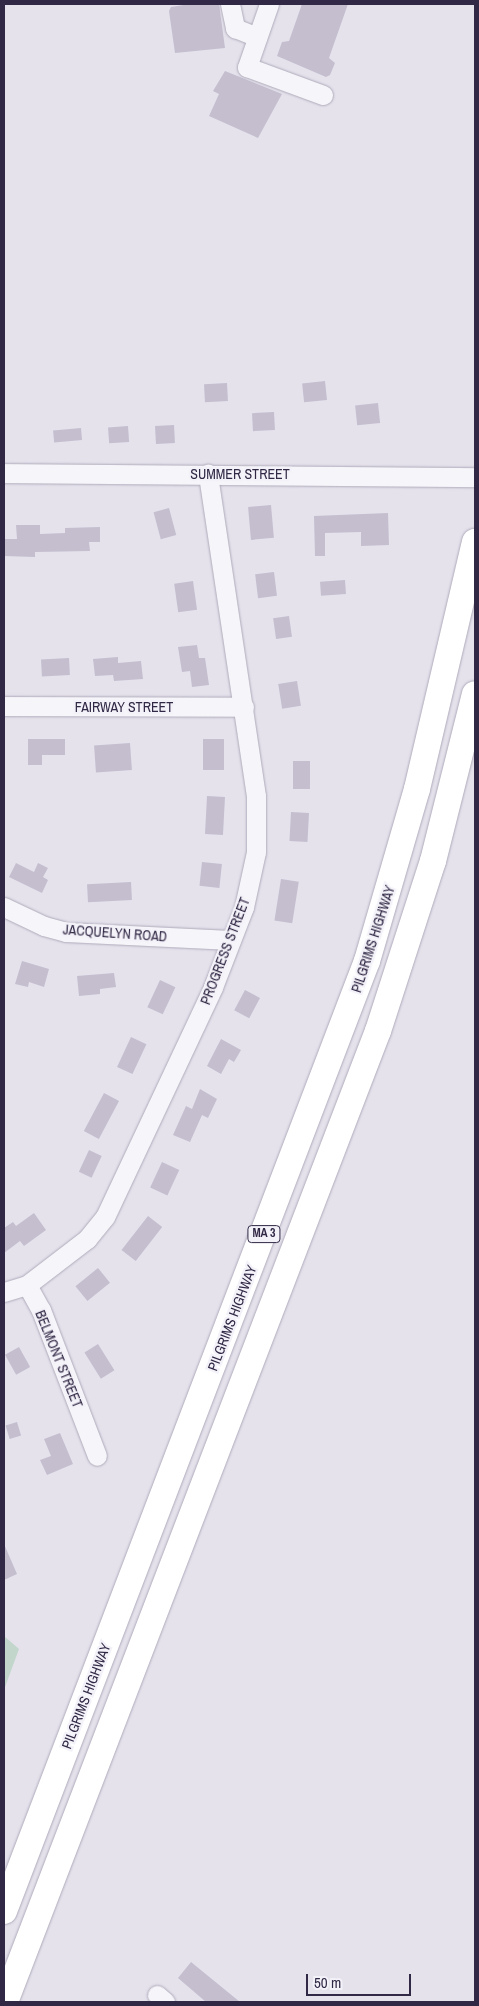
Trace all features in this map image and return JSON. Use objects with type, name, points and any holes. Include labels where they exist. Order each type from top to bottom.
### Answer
[{"type":"highway","name":"PILGRIMS HIGHWAY","points":[[4,1911],[367,961],[417,789],[475,542]]},
{"type":"highway","name":"MA 3","points":[[5,2002],[378,1031],[429,877],[475,694]]},
{"type":"street","points":[[230,4],[235,28],[257,37]]},
{"type":"street","points":[[269,4],[247,67],[323,95]]},
{"type":"street","name":"SUMMER STREET","points":[[4,473],[475,477]]},
{"type":"street","name":"PROGRESS STREET","points":[[27,1285],[87,1239],[105,1217],[204,1005],[244,907],[256,852],[258,819],[244,708],[208,474]]},
{"type":"street","name":"FAIRWAY STREET","points":[[4,706],[244,708]]},
{"type":"street","name":"JACQUELYN ROAD","points":[[4,907],[44,926],[66,932],[231,940]]},
{"type":"street","points":[[4,1292],[27,1285]]},
{"type":"street","name":"BELMONT STREET","points":[[27,1285],[41,1310],[97,1456]]},
{"type":"green space","points":[[4,1636],[19,1649],[4,1690]]},
{"type":"building","points":[[190,4],[219,4],[225,48],[175,53],[169,11],[171,7]]},
{"type":"building","points":[[302,4],[348,4],[329,58],[335,63],[330,75],[326,77],[277,56],[282,42],[289,41]]},
{"type":"building","points":[[225,71],[282,94],[258,138],[209,116],[219,94],[213,91]]},
{"type":"building","points":[[325,381],[327,400],[304,402],[302,383]]},
{"type":"building","points":[[227,383],[228,401],[205,402],[204,384]]},
{"type":"building","points":[[378,403],[380,423],[357,425],[355,405]]},
{"type":"building","points":[[274,412],[275,430],[253,431],[252,413]]},
{"type":"building","points":[[174,425],[175,443],[156,444],[155,426]]},
{"type":"building","points":[[128,426],[129,442],[109,443],[108,427]]},
{"type":"building","points":[[81,428],[82,440],[54,442],[53,430]]},
{"type":"building","points":[[271,505],[274,538],[251,540],[248,507]]},
{"type":"building","points":[[169,508],[176,535],[161,539],[154,512]]},
{"type":"building","points":[[388,513],[389,545],[361,546],[361,532],[325,533],[325,556],[315,556],[314,516]]},
{"type":"building","points":[[16,525],[40,525],[40,534],[65,533],[65,528],[100,527],[100,542],[89,542],[90,551],[35,552],[35,557],[4,556],[4,539],[17,539]]},
{"type":"building","points":[[274,572],[277,596],[258,598],[255,574]]},
{"type":"building","points":[[345,580],[346,594],[321,596],[320,582]]},
{"type":"building","points":[[193,581],[197,610],[178,612],[174,584]]},
{"type":"building","points":[[289,616],[292,637],[276,639],[273,618]]},
{"type":"building","points":[[197,645],[199,658],[205,658],[209,685],[192,687],[190,671],[182,672],[178,647]]},
{"type":"building","points":[[118,657],[118,663],[141,661],[143,679],[114,681],[113,675],[95,676],[93,659]]},
{"type":"building","points":[[69,658],[70,675],[42,676],[41,659]]},
{"type":"building","points":[[297,681],[301,706],[282,709],[278,684]]},
{"type":"building","points":[[28,739],[65,739],[65,755],[42,755],[42,765],[28,765]]},
{"type":"building","points":[[203,739],[224,739],[224,770],[203,770]]},
{"type":"building","points":[[130,743],[132,770],[96,772],[94,746]]},
{"type":"building","points":[[293,761],[310,761],[310,789],[293,789]]},
{"type":"building","points":[[207,796],[225,797],[223,835],[205,834]]},
{"type":"building","points":[[291,812],[309,813],[307,842],[289,841]]},
{"type":"building","points":[[202,862],[222,864],[219,888],[199,886]]},
{"type":"building","points":[[16,863],[34,872],[38,863],[48,868],[43,877],[48,880],[42,893],[9,877]]},
{"type":"building","points":[[281,879],[299,882],[292,923],[274,920]]},
{"type":"building","points":[[131,882],[132,900],[88,902],[87,884]]},
{"type":"building","points":[[22,961],[49,969],[44,987],[29,982],[28,987],[15,984]]},
{"type":"building","points":[[114,973],[116,987],[100,989],[100,994],[79,996],[77,976]]},
{"type":"building","points":[[160,980],[175,987],[163,1014],[147,1007]]},
{"type":"building","points":[[245,990],[260,998],[249,1018],[234,1010]]},
{"type":"building","points":[[131,1037],[146,1044],[132,1074],[117,1067]]},
{"type":"building","points":[[221,1039],[241,1050],[234,1062],[229,1059],[221,1074],[207,1066]]},
{"type":"building","points":[[200,1089],[217,1099],[208,1118],[202,1115],[190,1142],[173,1135],[186,1106],[192,1109]]},
{"type":"building","points":[[104,1093],[119,1101],[99,1139],[84,1131]]},
{"type":"building","points":[[89,1150],[102,1156],[92,1178],[79,1172]]},
{"type":"building","points":[[162,1162],[179,1170],[167,1195],[150,1187]]},
{"type":"building","points":[[34,1213],[46,1230],[24,1246],[20,1241],[4,1253],[4,1228],[13,1222],[16,1226]]},
{"type":"building","points":[[148,1216],[162,1227],[136,1261],[122,1250]]},
{"type":"building","points":[[98,1268],[110,1283],[87,1301],[75,1286]]},
{"type":"building","points":[[98,1344],[114,1370],[101,1379],[84,1352]]},
{"type":"building","points":[[19,1347],[30,1367],[16,1375],[5,1355]]},
{"type":"building","points":[[17,1422],[21,1435],[10,1439],[6,1426]]},
{"type":"building","points":[[60,1433],[73,1464],[47,1475],[40,1460],[51,1456],[44,1439]]},
{"type":"building","points":[[4,1544],[17,1574],[4,1580]]},
{"type":"building","points":[[191,1962],[240,2002],[206,2002],[178,1978]]}]
